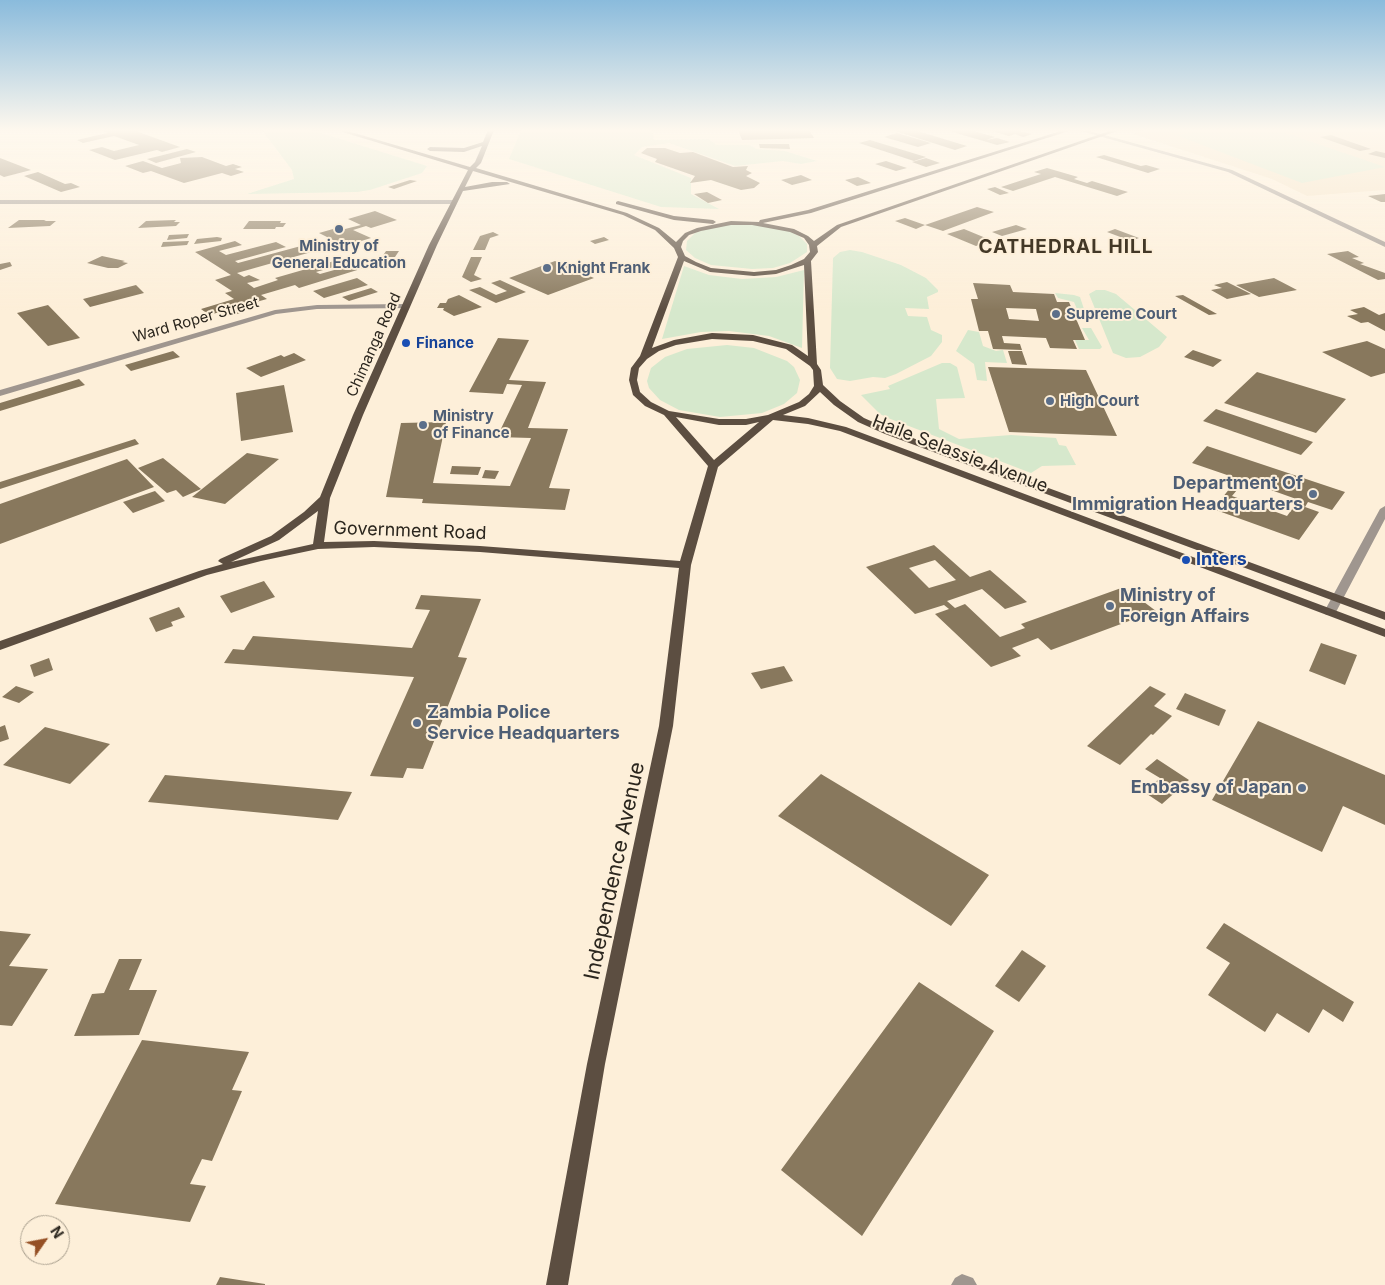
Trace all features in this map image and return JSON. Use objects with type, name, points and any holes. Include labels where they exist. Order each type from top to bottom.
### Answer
[{"type":"main road","name":"Chimanga Road","points":[[318,546],[325,498],[405,306],[460,190]]},
{"type":"main road","points":[[541,190],[632,216],[657,229],[677,247],[682,257],[693,264],[710,270],[739,274],[776,272],[794,268],[807,261],[814,252],[813,245],[806,237],[792,230],[752,223],[674,218],[612,202]]},
{"type":"main road","points":[[752,223],[809,212],[879,190]]},
{"type":"main road","points":[[813,245],[840,226],[943,190]]},
{"type":"main road","points":[[677,247],[680,240],[693,232],[714,225],[731,223]]},
{"type":"main road","points":[[644,357],[682,257]]},
{"type":"main road","points":[[807,261],[813,364]]},
{"type":"main road","points":[[733,336],[753,338],[789,347],[813,364],[817,370],[819,386],[812,396],[802,404],[771,417],[746,422],[719,422],[667,413],[648,404],[636,393],[633,380],[635,368],[644,357],[656,349],[692,339],[733,336]]},
{"type":"main road","name":"Haile Selassie Avenue","points":[[819,386],[837,403],[861,420],[888,432],[1385,616]]},
{"type":"main road","points":[[667,413],[713,466],[771,417]]},
{"type":"main road","name":"Haile Selassie Avenue","points":[[771,417],[808,421],[843,429],[1385,633]]},
{"type":"main road","name":"Independence Avenue","points":[[557,1285],[596,1064],[666,726],[685,565],[713,466]]},
{"type":"main road","points":[[203,573],[217,564],[275,538],[308,514],[325,498]]},
{"type":"main road","name":"Government Road","points":[[0,646],[203,573],[260,558],[318,546],[374,544],[685,565]]},
{"type":"street","points":[[1270,190],[1385,245]]},
{"type":"street","points":[[0,202],[454,202]]},
{"type":"street","name":"Ward Roper Street","points":[[0,393],[274,312],[330,306],[405,306]]},
{"type":"street","points":[[1330,612],[1385,509]]},
{"type":"shaded area","points":[[1295,190],[1385,190],[1385,190],[1307,196]]},
{"type":"green space","points":[[260,190],[370,190],[357,192],[247,194]]},
{"type":"green space","points":[[607,190],[691,190],[691,194],[719,209],[661,207]]},
{"type":"green space","points":[[743,223],[785,229],[799,236],[807,244],[807,252],[790,263],[773,268],[752,269],[711,265],[695,258],[686,250],[687,241],[695,233],[711,227]]},
{"type":"green space","points":[[850,250],[901,265],[926,278],[938,290],[938,292],[927,297],[929,309],[905,308],[908,316],[927,317],[931,330],[942,335],[942,342],[931,356],[885,378],[873,377],[850,381],[837,379],[830,368],[833,258],[840,252]]},
{"type":"green space","points":[[684,266],[709,275],[742,279],[776,277],[804,270],[802,348],[769,336],[729,331],[701,332],[662,339]]},
{"type":"green space","points":[[1096,290],[1105,290],[1116,294],[1167,337],[1159,347],[1140,357],[1126,358],[1113,353],[1089,294]]},
{"type":"green space","points":[[1055,293],[1080,297],[1086,315],[1079,314],[1074,302],[1058,298]]},
{"type":"green space","points":[[1082,328],[1091,328],[1102,347],[1100,349],[1079,349],[1075,340],[1089,340]]},
{"type":"green space","points":[[968,330],[979,332],[983,346],[996,351],[1003,350],[1007,363],[985,362],[987,381],[977,380],[974,364],[956,351]]},
{"type":"green space","points":[[727,345],[754,348],[787,361],[794,367],[800,380],[797,393],[784,404],[762,413],[720,417],[679,410],[660,400],[649,388],[647,381],[651,368],[665,357],[687,349]]},
{"type":"green space","points":[[942,363],[950,363],[957,367],[965,398],[936,399],[939,429],[959,439],[1011,435],[1056,438],[1059,445],[1066,446],[1076,465],[1042,466],[1031,473],[888,418],[880,414],[861,395],[890,389],[888,386]]},
{"type":"building","points":[[989,190],[1002,190],[1009,193],[1000,195]]},
{"type":"building","points":[[1097,190],[1121,190],[1128,192],[1117,196]]},
{"type":"building","points":[[707,192],[722,200],[708,203],[694,194]]},
{"type":"building","points":[[1385,194],[1385,202],[1368,196]]},
{"type":"building","points":[[977,207],[994,212],[943,231],[925,225]]},
{"type":"building","name":"Ministry of General Education","points":[[375,211],[397,220],[371,228],[366,226],[353,230],[371,238],[345,246],[319,233],[340,227],[345,229],[361,225],[348,219]]},
{"type":"building","points":[[905,218],[925,225],[916,229],[895,221]]},
{"type":"building","points":[[19,220],[56,221],[50,226],[8,228]]},
{"type":"building","points":[[176,220],[174,222],[180,222],[176,226],[138,228],[146,221]]},
{"type":"building","points":[[249,221],[281,221],[280,223],[286,223],[283,227],[276,227],[275,229],[243,229]]},
{"type":"building","points":[[1016,225],[1027,229],[1002,236],[992,232]]},
{"type":"building","points":[[964,229],[993,241],[976,246],[947,234]]},
{"type":"building","points":[[1115,229],[1139,238],[1131,241],[1107,232]]},
{"type":"building","points":[[493,232],[499,235],[490,238],[485,250],[473,250],[480,236]]},
{"type":"building","points":[[189,234],[187,238],[167,240],[169,235]]},
{"type":"building","points":[[604,237],[609,240],[595,244],[590,241]]},
{"type":"building","points":[[222,238],[221,241],[194,244],[197,239]]},
{"type":"building","points":[[189,241],[187,245],[161,247],[163,242]]},
{"type":"building","points":[[235,241],[242,245],[219,251],[226,255],[276,242],[286,247],[235,261],[238,263],[312,243],[322,249],[237,273],[244,277],[249,275],[260,280],[247,283],[254,288],[278,280],[275,278],[348,257],[367,267],[299,288],[295,285],[261,295],[267,299],[209,315],[201,309],[234,299],[225,293],[232,291],[215,280],[231,275],[195,252]],"holes":[[[348,263],[352,265],[320,274],[316,272]]]},
{"type":"building","points":[[386,251],[399,251],[395,257],[382,257]]},
{"type":"building","points":[[1348,251],[1359,257],[1352,258],[1364,263],[1360,264],[1385,273],[1385,279],[1378,280],[1327,254]]},
{"type":"building","points":[[102,256],[128,263],[118,268],[108,268],[87,263]]},
{"type":"building","points":[[471,257],[482,257],[474,275],[482,279],[471,282],[462,277]]},
{"type":"building","points":[[555,261],[594,278],[548,295],[509,278]]},
{"type":"building","points":[[10,262],[12,266],[0,270],[0,264]]},
{"type":"building","points":[[357,278],[368,285],[324,298],[313,291]]},
{"type":"building","points":[[1274,278],[1297,290],[1259,297],[1236,285]]},
{"type":"building","points":[[500,280],[526,292],[496,303],[469,290],[480,287],[496,295],[507,291],[491,283]]},
{"type":"building","points":[[1227,282],[1251,294],[1227,299],[1211,290],[1222,288],[1214,285]]},
{"type":"building","name":"Supreme Court","points":[[973,283],[1010,285],[1013,292],[1054,294],[1057,302],[1069,302],[1085,340],[1073,340],[1077,349],[1050,348],[1046,338],[1002,336],[1004,343],[1020,344],[1022,350],[993,349],[988,331],[979,331],[971,299],[978,299]],"holes":[[[1006,308],[1036,309],[1039,321],[1009,319]]]},
{"type":"building","points":[[136,285],[144,293],[90,307],[83,299]]},
{"type":"building","points":[[371,288],[378,292],[349,301],[342,297]]},
{"type":"building","points":[[459,295],[482,307],[454,316],[443,310],[444,308],[437,308],[440,303],[446,303],[448,299]]},
{"type":"building","points":[[1183,295],[1217,314],[1209,315],[1175,296]]},
{"type":"building","points":[[48,305],[80,338],[48,346],[17,313]]},
{"type":"building","points":[[1364,307],[1379,315],[1385,313],[1385,331],[1368,322],[1361,323],[1347,316],[1358,314],[1350,310]]},
{"type":"building","points":[[235,309],[241,313],[229,316],[224,312]]},
{"type":"building","name":"Ministry of Finance","points":[[498,338],[529,340],[509,380],[546,382],[528,428],[568,429],[549,488],[570,489],[565,510],[422,503],[423,499],[386,497],[401,423],[446,422],[433,483],[510,486],[531,438],[497,437],[522,385],[507,384],[503,394],[469,392]]},
{"type":"building","points":[[1367,341],[1385,349],[1385,373],[1371,377],[1322,352]]},
{"type":"building","points":[[1193,350],[1222,360],[1213,367],[1184,357]]},
{"type":"building","points":[[173,351],[180,357],[131,371],[125,365]]},
{"type":"building","points":[[1008,351],[1022,351],[1027,365],[1012,364]]},
{"type":"building","points":[[294,353],[306,360],[261,377],[246,368],[281,355],[284,357]]},
{"type":"building","name":"High Court","points":[[988,367],[1086,370],[1117,436],[1009,432]]},
{"type":"building","points":[[1257,372],[1346,399],[1316,433],[1224,403]]},
{"type":"building","points":[[79,379],[85,385],[0,411],[0,403]]},
{"type":"building","points":[[284,385],[293,432],[241,441],[236,393]]},
{"type":"building","points":[[1216,409],[1313,442],[1301,455],[1203,421]]},
{"type":"building","points":[[135,439],[139,444],[0,489],[0,482]]},
{"type":"building","name":"Department Of Immigration Headquarters","points":[[1207,446],[1345,492],[1332,510],[1308,502],[1305,507],[1319,512],[1299,540],[1213,509],[1235,482],[1228,479],[1230,476],[1192,463]],"holes":[[[1242,484],[1253,488],[1257,485],[1299,500],[1287,516],[1232,496]]]},
{"type":"building","points":[[247,453],[279,459],[225,504],[192,497]]},
{"type":"building","points":[[163,458],[201,489],[183,497],[176,490],[167,493],[138,468]]},
{"type":"building","points":[[127,459],[154,487],[0,544],[0,504]]},
{"type":"building","points":[[452,466],[481,467],[478,475],[450,474]]},
{"type":"building","points":[[485,470],[499,471],[495,479],[482,478]]},
{"type":"building","points":[[155,491],[165,501],[133,513],[123,502]]},
{"type":"building","name":"Ministry of Foreign Affairs","points":[[934,545],[970,577],[990,570],[1027,602],[1005,609],[982,589],[947,601],[955,608],[965,604],[1000,637],[1025,628],[1021,624],[1124,587],[1156,611],[1051,650],[1038,638],[1012,648],[1021,656],[991,667],[935,614],[949,609],[944,605],[915,614],[866,567]],"holes":[[[935,560],[956,580],[929,588],[909,568]]]},
{"type":"building","points":[[264,581],[275,597],[231,613],[220,596]]},
{"type":"building","name":"Zambia Police Service Headquarters","points":[[421,595],[481,599],[458,657],[467,658],[423,769],[407,768],[403,778],[370,776],[414,677],[224,663],[233,649],[244,650],[253,636],[412,648],[430,610],[415,609]]},
{"type":"building","points":[[179,607],[185,617],[171,622],[173,626],[156,632],[149,618]]},
{"type":"building","points":[[1321,643],[1357,655],[1345,685],[1309,671]]},
{"type":"building","points":[[49,658],[53,670],[34,677],[30,665]]},
{"type":"building","points":[[784,666],[793,681],[761,689],[751,673]]},
{"type":"building","points":[[16,686],[34,692],[19,703],[2,697]]},
{"type":"building","points":[[1150,686],[1166,694],[1154,706],[1172,716],[1153,735],[1151,734],[1120,765],[1087,746]]},
{"type":"building","points":[[1185,693],[1226,710],[1219,726],[1176,709]]},
{"type":"building","name":"Embassy of Japan","points":[[1258,721],[1385,775],[1385,825],[1343,806],[1322,852],[1212,800]]},
{"type":"building","points":[[5,725],[9,739],[0,742],[0,727]]},
{"type":"building","points":[[45,727],[110,744],[70,784],[3,765]]},
{"type":"building","points":[[1157,759],[1189,780],[1162,804],[1144,792],[1160,778],[1145,769]]},
{"type":"building","points":[[821,774],[989,875],[951,926],[778,816]]},
{"type":"building","points":[[165,775],[352,792],[338,820],[148,802]]},
{"type":"building","points":[[1224,923],[1354,1002],[1343,1022],[1323,1009],[1309,1033],[1277,1013],[1265,1032],[1208,995],[1230,963],[1206,948]]},
{"type":"building","points":[[0,931],[31,934],[9,966],[48,969],[12,1026],[0,1025]]},
{"type":"building","points":[[1022,950],[1046,966],[1019,1002],[995,986]]},
{"type":"building","points":[[119,959],[142,959],[129,990],[157,990],[139,1035],[74,1036],[92,994],[104,993]]},
{"type":"building","points":[[919,982],[994,1031],[862,1236],[781,1170]]},
{"type":"building","points":[[142,1040],[249,1052],[232,1090],[242,1091],[212,1161],[202,1159],[190,1184],[206,1186],[190,1222],[55,1204]]},
{"type":"building","points":[[220,1277],[265,1284],[265,1285],[216,1285]]},
{"type":"place","name":"Ministry of General Education","points":[[339,229]]},
{"type":"place","name":"Knight Frank","points":[[547,268]]},
{"type":"place","name":"Supreme Court","points":[[1056,314]]},
{"type":"place","name":"Finance","points":[[406,343]]},
{"type":"place","name":"High Court","points":[[1050,401]]},
{"type":"place","name":"Ministry of Finance","points":[[423,425]]},
{"type":"place","name":"Department Of Immigration Headquarters","points":[[1313,494]]},
{"type":"place","name":"Inters","points":[[1186,560]]},
{"type":"place","name":"Ministry of Foreign Affairs","points":[[1110,606]]},
{"type":"place","name":"Zambia Police Service Headquarters","points":[[417,723]]},
{"type":"place","name":"Embassy of Japan","points":[[1302,788]]},
{"type":"district","name":"CATHEDRAL HILL","points":[[1066,247]]}]
